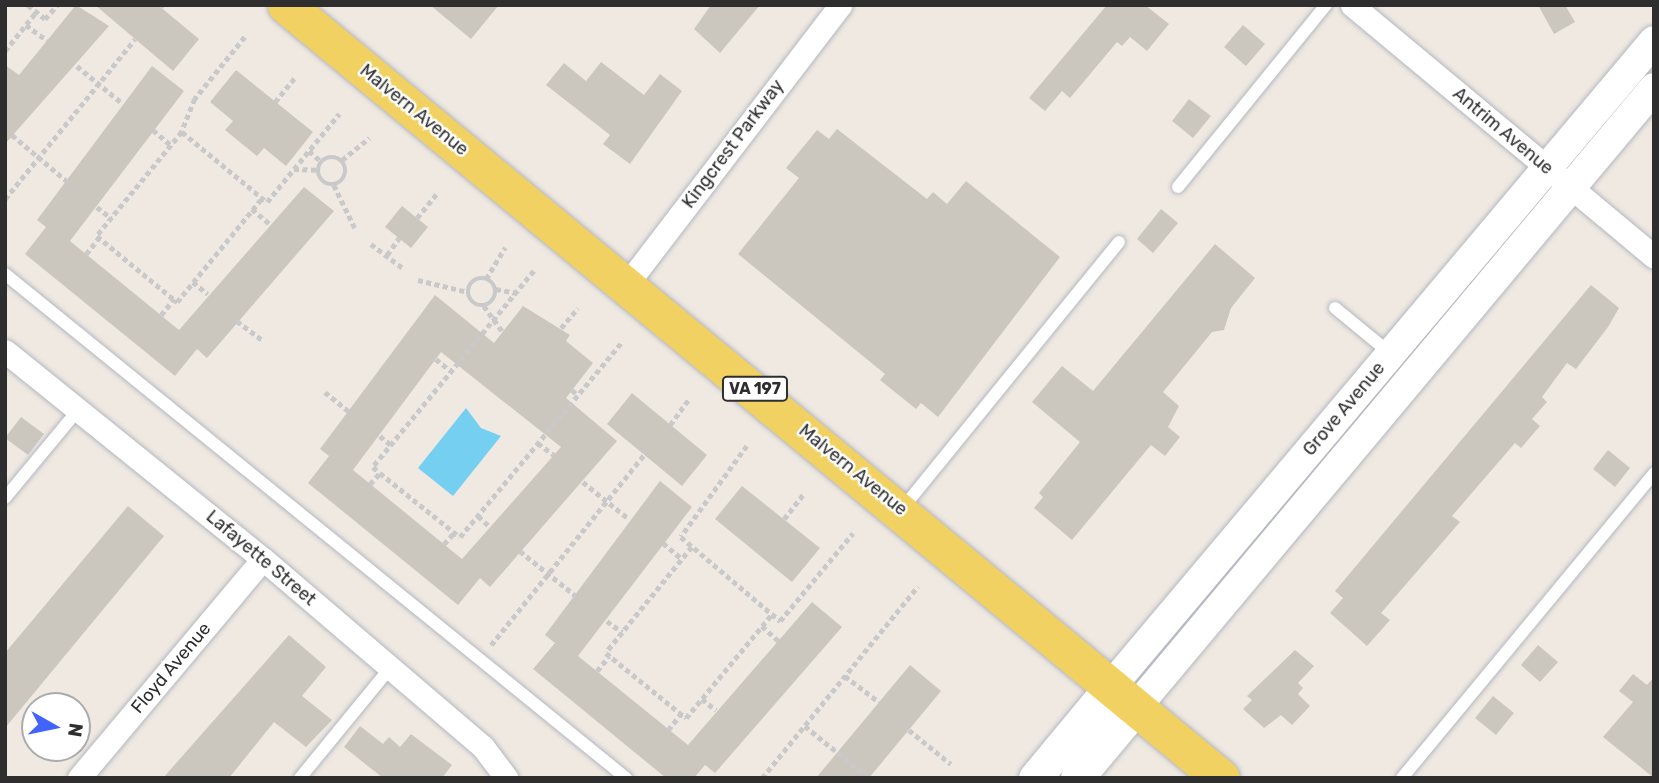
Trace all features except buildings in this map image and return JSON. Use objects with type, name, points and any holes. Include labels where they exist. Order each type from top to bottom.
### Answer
[{"type":"main road","name":"Malvern Avenue","points":[[286,5],[1126,694],[1222,778]]},
{"type":"main road","name":"Grove Avenue","points":[[1035,778],[1126,694]]},
{"type":"main road","name":"Grove Avenue","points":[[1077,778],[1126,694]]},
{"type":"street","name":"Kingcrest Parkway","points":[[627,284],[840,5]]},
{"type":"street","name":"Antrim Avenue","points":[[1352,5],[1654,257]]},
{"type":"street","name":"Grove Avenue","points":[[1126,694],[1391,354],[1654,41]]},
{"type":"street","name":"Grove Avenue","points":[[1126,694],[1654,88]]},
{"type":"street","name":"Lafayette Street","points":[[5,351],[263,559],[489,752],[506,777]]},
{"type":"street","name":"Floyd Avenue","points":[[79,778],[263,559]]},
{"type":"lane","points":[[1178,187],[1326,5]]},
{"type":"lane","points":[[901,510],[1119,242]]},
{"type":"lane","points":[[5,274],[626,778]]},
{"type":"lane","points":[[1335,308],[1391,354]]},
{"type":"lane","points":[[5,498],[78,410]]},
{"type":"lane","points":[[1402,778],[1654,473]]},
{"type":"lane","points":[[300,778],[390,668]]},
{"type":"path","points":[[28,5],[45,19],[57,5]]},
{"type":"path","points":[[5,51],[36,12]]},
{"type":"path","points":[[26,24],[47,40]]},
{"type":"path","points":[[86,254],[111,218],[182,132],[195,99],[245,37]]},
{"type":"path","points":[[5,199],[135,39]]},
{"type":"path","points":[[76,66],[122,103]]},
{"type":"path","points":[[275,102],[295,77]]},
{"type":"path","points":[[182,132],[267,202],[339,114]]},
{"type":"path","points":[[153,130],[171,145]]},
{"type":"path","points":[[12,135],[68,182]]},
{"type":"path","points":[[308,151],[321,162],[342,160],[369,138]]},
{"type":"path","points":[[334,185],[346,177],[342,160]]},
{"type":"path","points":[[321,162],[318,170],[322,181],[334,185],[355,228]]},
{"type":"path","points":[[294,169],[318,170]]},
{"type":"path","points":[[417,218],[437,193]]},
{"type":"path","points":[[161,315],[193,282],[262,198]]},
{"type":"path","points":[[97,207],[111,218]]},
{"type":"path","points":[[252,209],[272,226]]},
{"type":"path","points":[[99,238],[174,299]]},
{"type":"path","points":[[387,255],[399,238]]},
{"type":"path","points":[[371,244],[402,267]]},
{"type":"path","points":[[486,279],[505,247]]},
{"type":"path","points":[[534,271],[373,467],[380,473],[460,537],[621,343]]},
{"type":"path","points":[[486,279],[496,289],[516,293]]},
{"type":"path","points":[[468,292],[475,280],[486,279]]},
{"type":"path","points":[[418,280],[468,292]]},
{"type":"path","points":[[193,282],[208,294]]},
{"type":"path","points":[[468,292],[472,303],[484,306],[495,299],[496,289]]},
{"type":"path","points":[[484,306],[491,323],[503,332]]},
{"type":"path","points":[[561,328],[578,308]]},
{"type":"path","points":[[237,321],[262,340]]},
{"type":"path","points":[[436,359],[451,371]]},
{"type":"path","points":[[572,390],[578,395]]},
{"type":"path","points":[[326,392],[350,412]]},
{"type":"path","points":[[670,425],[690,399]]},
{"type":"path","points":[[380,436],[391,445]]},
{"type":"path","points":[[538,443],[555,456]]},
{"type":"path","points":[[747,446],[681,537],[780,621],[853,533]]},
{"type":"path","points":[[479,659],[644,455]]},
{"type":"path","points":[[370,484],[380,473]]},
{"type":"path","points":[[583,482],[629,519]]},
{"type":"path","points":[[784,519],[804,493]]},
{"type":"path","points":[[478,516],[489,526]]},
{"type":"path","points":[[444,544],[454,533]]},
{"type":"path","points":[[663,543],[682,559]]},
{"type":"path","points":[[597,671],[622,632],[692,547]]},
{"type":"path","points":[[520,551],[576,596]]},
{"type":"path","points":[[765,777],[918,586]]},
{"type":"path","points":[[609,656],[686,718],[772,614]]},
{"type":"path","points":[[607,621],[622,632]]},
{"type":"path","points":[[762,626],[780,642]]},
{"type":"path","points":[[845,676],[879,702]]},
{"type":"path","points":[[702,699],[716,710]]},
{"type":"path","points":[[668,730],[681,714]]},
{"type":"path","points":[[804,725],[869,778]]},
{"type":"path","points":[[909,730],[951,764]]},
{"type":"water","points":[[466,408],[481,428],[501,436],[453,496],[418,468]]}]
